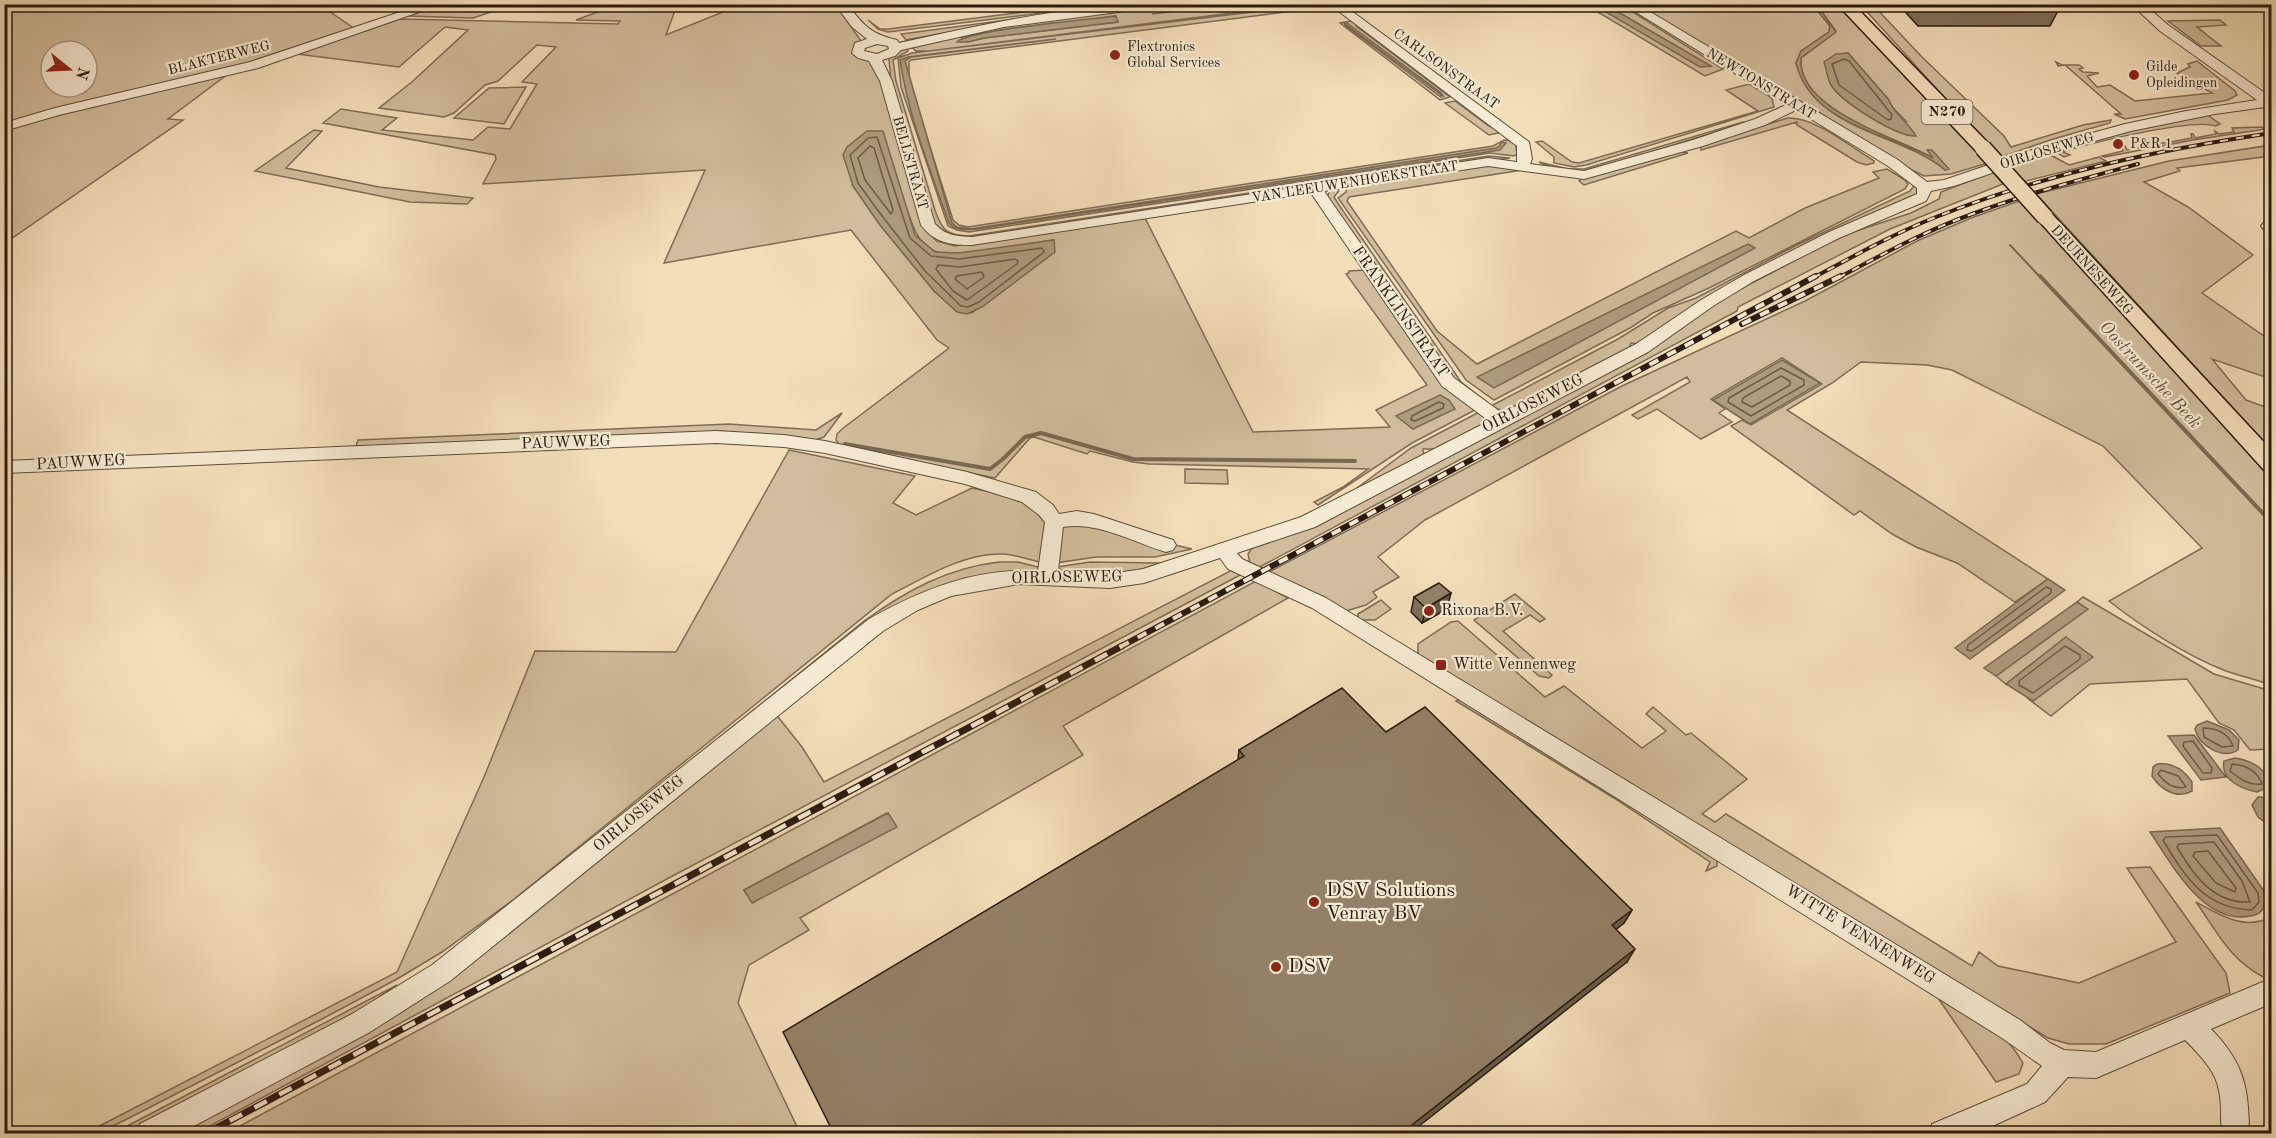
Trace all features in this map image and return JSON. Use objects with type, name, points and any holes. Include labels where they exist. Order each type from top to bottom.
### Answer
[{"type":"main road","name":"DEURNESEWEG","points":[[1844,4],[1983,148],[2271,465]]},
{"type":"main road","name":"DEURNESEWEG","points":[[1853,4],[1898,54],[1912,75]]},
{"type":"street","name":"BLAKTERWEG","points":[[4,127],[55,112],[254,66],[437,4]]},
{"type":"street","points":[[840,4],[871,41],[894,46],[1004,23],[1156,4]]},
{"type":"street","name":"CARLSONSTRAAT","points":[[1334,4],[1524,145],[1525,159],[1522,166]]},
{"type":"street","name":"NEWTONSTRAAT","points":[[1628,4],[1893,163],[1929,187]]},
{"type":"street","points":[[2136,4],[2164,28],[2270,102]]},
{"type":"street","name":"BELLSTRAAT","points":[[871,41],[859,46],[858,53],[879,57],[928,225],[934,234],[943,238]]},
{"type":"street","points":[[879,57],[892,53],[894,46]]},
{"type":"street","name":"OIRLOSEWEG","points":[[150,1134],[361,1023],[441,973],[876,625],[911,604],[948,589],[1009,578],[1110,581],[1144,576],[1308,522],[1642,348],[1707,303],[1749,278],[1834,235],[1858,226],[1905,214],[1934,198],[1929,187],[1954,183],[2045,150],[2127,128],[2205,111],[2270,102]]},
{"type":"street","name":"VAN LEEUWENHOEKSTRAAT","points":[[943,238],[972,242],[1488,162],[1584,175],[1698,143],[1802,108]]},
{"type":"street","name":"FRANKLINSTRAAT","points":[[1315,188],[1448,382],[1501,420]]},
{"type":"street","points":[[2271,222],[2268,226],[2271,230]]},
{"type":"street","name":"PAUWWEG","points":[[4,467],[747,438],[825,447],[967,478],[1029,497],[1046,510],[1054,522]]},
{"type":"street","points":[[1047,579],[1054,522],[1077,518],[1094,521],[1166,545]]},
{"type":"street","name":"WITTE VENNENWEG","points":[[1224,550],[1236,564],[1319,603],[1751,867],[2011,1029],[2041,1052],[2062,1063],[2096,1065],[2271,990]]},
{"type":"street","points":[[2189,1026],[2222,1058],[2231,1075],[2235,1092],[2235,1134]]},
{"type":"street","points":[[1942,1134],[2036,1094],[2062,1063]]},
{"type":"shaded area","points":[[1227,4],[1296,5],[929,51],[916,51],[910,46],[990,27],[1171,5],[1195,5],[1152,10],[1153,14]],"holes":[[[1115,16],[1118,22],[984,38],[968,42],[961,37]]]},
{"type":"shaded area","points":[[5,5],[320,5],[355,29],[304,49],[5,124],[4,41],[8,22],[5,21]]},
{"type":"shaded area","points":[[442,5],[512,5],[473,18],[407,16]]},
{"type":"shaded area","points":[[616,5],[677,5],[666,35],[740,5],[836,5],[861,41],[860,44],[880,80],[926,231],[937,241],[955,246],[1145,218],[1253,432],[1390,427],[1376,410],[1427,385],[1346,274],[1349,271],[1365,270],[1475,410],[1412,443],[1318,505],[1314,502],[1343,487],[1368,469],[1149,464],[1090,451],[1087,454],[1034,437],[1030,438],[995,478],[841,447],[836,440],[837,434],[842,429],[949,348],[937,340],[851,230],[664,263],[705,170],[483,184],[496,159],[495,155],[323,123],[341,109],[397,118],[382,130],[473,140],[488,127],[510,129],[537,84],[522,82],[556,47],[537,45],[498,81],[485,85],[454,113],[444,117],[379,108],[413,81],[468,30],[445,27],[399,67],[297,54],[400,19],[618,24],[620,21],[576,20]],"holes":[[[853,186],[908,212],[921,241],[937,252],[976,252],[1053,240],[972,313],[957,311],[934,291],[880,225]],[[1455,408],[1413,429],[1397,416]]]},
{"type":"shaded area","points":[[1312,5],[1333,6],[911,60],[909,80],[953,220],[959,225],[968,227],[1493,146],[1504,140],[1515,141],[1517,154],[1514,156],[1490,153],[969,232],[948,226],[901,87],[898,58],[912,53]]},
{"type":"shaded area","points":[[1586,5],[1594,5],[1711,67],[1606,5],[1622,5],[1723,69],[1705,76]]},
{"type":"shaded area","points":[[1634,5],[1813,5],[1830,26],[1829,32],[1801,51],[1796,63],[1809,86],[1818,99],[1844,120],[1914,151],[1945,170],[1948,169],[1928,150],[1935,159],[1876,132],[1832,108],[1815,93],[1804,77],[1801,58],[1836,31],[1817,5],[1841,5],[1988,163],[1951,174],[1924,176]],"holes":[[[1848,53],[1889,100],[1890,105],[1906,121],[1870,111],[1847,100],[1837,92],[1827,70]]]},
{"type":"shaded area","points":[[1861,5],[1873,5],[1922,57],[2004,136],[2011,147],[2083,125],[2111,120],[2110,123],[2050,140],[1999,158]]},
{"type":"shaded area","points":[[1048,9],[1050,12],[888,32],[878,29],[868,20],[880,29],[888,29]]},
{"type":"shaded area","points":[[1051,14],[906,40],[901,34]]},
{"type":"shaded area","points":[[2220,20],[2226,25],[2197,27],[2221,46],[2201,46],[2168,21]]},
{"type":"shaded area","points":[[1351,21],[1357,24],[1356,26],[1450,97],[1440,100],[1340,23]],"holes":[[[1345,24],[1441,93],[1441,97]]]},
{"type":"shaded area","points":[[906,47],[908,51],[893,60],[896,81],[938,217],[943,227],[950,233],[969,236],[1334,180],[1335,182],[971,239],[955,237],[945,233],[933,222],[891,84],[889,58]]},
{"type":"shaded area","points":[[2197,61],[2237,95],[2228,100],[2125,119],[2114,114],[2121,114],[2065,65],[2079,65],[2083,68],[2079,69],[2083,72],[2099,73],[2087,76],[2097,87],[2110,85],[2135,101],[2212,93],[2177,73],[2190,67],[2188,64]]},
{"type":"shaded area","points":[[228,74],[168,119],[183,120],[5,243],[5,128]]},
{"type":"shaded area","points":[[1749,84],[1772,98],[1774,107],[1586,165],[1574,167],[1554,163],[1554,157],[1536,142],[1542,141],[1572,162],[1579,163],[1758,111],[1726,90]]},
{"type":"shaded area","points":[[526,87],[504,124],[454,118],[489,88]]},
{"type":"shaded area","points":[[1455,101],[1489,126],[1499,130],[1498,133],[1489,135],[1445,103]]},
{"type":"shaded area","points":[[2206,114],[2220,124],[2216,126],[2186,125],[2141,133],[2063,152],[2070,155],[2064,157],[2054,151],[2118,132]]},
{"type":"shaded area","points":[[1788,118],[1810,122],[1821,127],[1874,163],[1866,165],[1857,162],[1797,125],[1797,122],[1701,150],[1700,144]]},
{"type":"shaded area","points":[[1745,123],[1593,170],[1565,170],[1539,162],[1568,169],[1584,169]]},
{"type":"shaded area","points":[[2261,127],[2266,129],[2102,156],[2123,151],[2122,147],[2125,146],[2127,150],[2146,146],[2145,143],[2149,146],[2168,142],[2166,138],[2169,138],[2171,142],[2192,138],[2191,134],[2195,138],[2216,134],[2215,131],[2219,134],[2234,132],[2232,128]]},
{"type":"shaded area","points":[[314,130],[322,131],[286,168],[379,187],[473,198],[467,204],[410,202],[255,171]]},
{"type":"shaded area","points":[[2271,145],[2271,156],[2177,168],[2180,171],[2144,182],[2188,207],[2253,255],[2202,293],[2271,341],[2271,379],[2212,359],[2246,400],[2271,409],[2271,449],[2036,194],[2169,161]]},
{"type":"shaded area","points":[[1675,151],[1688,153],[1584,185],[1579,181],[1583,177]]},
{"type":"shaded area","points":[[2047,153],[2069,165],[2099,157],[2106,161],[2022,182],[2008,166]]},
{"type":"shaded area","points":[[1489,156],[1510,158],[1342,181],[1340,179]]},
{"type":"shaded area","points":[[1491,165],[1529,169],[1349,197],[1347,201],[1437,331],[1477,364],[1736,231],[1749,238],[1805,208],[1879,178],[1873,172],[1887,169],[1908,184],[1905,189],[1709,288],[1653,313],[1630,328],[1494,400],[1466,380],[1338,198],[1346,192],[1346,186]]},
{"type":"shaded area","points":[[1993,172],[2003,184],[1890,229],[1738,307],[1737,311],[1256,569],[1250,564],[1248,554],[1252,548],[1820,247],[1850,233],[1911,213],[1939,199],[1941,192]]},
{"type":"shaded area","points":[[1917,182],[1918,195],[1856,223],[1638,344],[1631,343],[1629,349],[1509,414],[1491,406],[1618,339],[1668,308],[1696,298],[1795,246],[1910,191]]},
{"type":"shaded area","points":[[1342,187],[1334,197],[1339,205],[1461,382],[1488,403],[1452,379],[1327,197],[1330,191]]},
{"type":"shaded area","points":[[2019,201],[2070,252],[2271,478],[2271,685],[2226,671],[2196,657],[2150,631],[2109,601],[2202,548],[2103,446],[1952,370],[1927,365],[1861,362],[1832,383],[1787,410],[2048,579],[2015,602],[1957,563],[1916,547],[1892,534],[1860,511],[1854,515],[1731,426],[1742,420],[1751,425],[1822,384],[1782,358],[1711,399],[1725,409],[1719,413],[1732,422],[1701,439],[1657,409],[1638,419],[1632,415],[1690,382],[1687,377],[1425,520],[1378,557],[1399,577],[1373,592],[1377,597],[1366,605],[1346,611],[1267,573],[1622,386],[1805,301],[1917,241]]},
{"type":"shaded area","points":[[1483,410],[1489,418],[1487,423],[1438,449],[1423,449],[1424,457],[1353,491],[1411,448]]},
{"type":"shaded area","points":[[842,413],[824,437],[812,441],[355,449],[358,440],[729,424],[816,430]]},
{"type":"shaded area","points":[[789,450],[915,476],[893,503],[916,515],[972,488],[1018,498],[1049,518],[1044,563],[1003,554],[974,557],[945,567],[892,594],[513,900],[442,952],[324,1018],[125,1120],[98,1133],[84,1134],[397,972],[484,777],[535,651],[676,652]]},
{"type":"shaded area","points":[[1185,469],[1227,470],[1228,484],[1185,483]]},
{"type":"shaded area","points":[[1072,521],[1192,549],[1155,557],[1096,557],[1055,563],[1058,529]]},
{"type":"shaded area","points":[[999,562],[1018,562],[1042,568],[1038,571],[943,586],[502,914],[864,621],[928,582],[962,570]]},
{"type":"shaded area","points":[[1090,562],[1160,563],[1164,565],[1125,573],[1092,576],[1066,572],[1057,567]]},
{"type":"shaded area","points":[[1232,570],[1242,574],[665,880],[197,1133],[162,1134],[380,1020],[775,713],[802,747],[824,782]]},
{"type":"shaded area","points":[[1256,581],[1288,598],[1063,726],[1083,755],[800,918],[809,930],[749,965],[738,1003],[800,1133],[225,1134]],"holes":[[[887,813],[753,903],[744,890]]]},
{"type":"shaded area","points":[[1515,594],[1545,619],[1540,622],[1530,615],[1503,631],[1552,675],[1549,678],[1539,676],[1474,620]]},
{"type":"shaded area","points":[[2083,597],[2214,674],[2271,691],[2271,749],[2250,750],[2234,730],[2219,723],[2187,679],[2090,684],[2051,716],[2027,698],[2033,701],[2066,637],[2006,684],[1996,676],[2087,609],[2077,602]]},
{"type":"shaded area","points":[[1381,600],[1391,609],[1375,620],[1358,620],[1358,614]]},
{"type":"shaded area","points":[[1458,621],[1545,697],[1564,686],[1642,748],[1666,731],[1646,714],[1653,707],[1686,735],[1691,733],[1747,779],[1702,814],[1715,822],[1726,814],[1972,966],[1979,952],[1998,966],[2079,983],[2176,942],[2127,868],[2150,867],[2226,973],[2230,993],[2106,1044],[2069,1044],[2048,1038],[1418,654],[1418,644],[1451,622]]},
{"type":"shaded area","points":[[1460,699],[1717,857],[1717,866],[1706,871],[1710,862],[1614,798],[1456,701]]},
{"type":"shaded area","points":[[2196,902],[2232,920],[2242,922],[2261,921],[2271,917],[2271,975],[2265,978],[2243,963],[2218,935]]},
{"type":"shaded area","points":[[397,985],[315,1041],[134,1133],[112,1134]]},
{"type":"shaded area","points":[[1931,988],[1971,1011],[1994,1028],[2014,1049],[2023,1063],[2019,1074],[1996,1082]]},
{"type":"water","points":[[1594,5],[1606,5],[1711,66],[1700,67]]},
{"type":"water","points":[[1813,5],[1817,5],[1836,32],[1801,58],[1804,76],[1815,93],[1831,107],[1852,120],[1933,158],[1927,150],[1932,150],[1949,169],[1945,170],[1905,146],[1838,116],[1820,103],[1805,85],[1796,63],[1801,51],[1829,32],[1830,26]]},
{"type":"water","points":[[1116,16],[1118,22],[957,42],[983,33],[1005,29]]},
{"type":"water","points":[[1347,23],[1441,93],[1444,97],[1345,24]]},
{"type":"water","points":[[1056,39],[911,57],[905,61],[952,223],[957,227],[971,229],[1496,148],[1501,142],[1506,143],[1500,150],[977,229],[965,230],[958,229],[949,223],[920,142],[908,101],[900,60],[908,57]]},
{"type":"water","points":[[1848,53],[1889,100],[1916,136],[1907,135],[1883,125],[1857,109],[1831,85],[1824,62],[1836,54]]},
{"type":"water","points":[[867,131],[883,131],[915,235],[935,252],[959,253],[1054,240],[1055,252],[982,307],[967,314],[957,312],[934,291],[880,225],[853,186],[843,155],[847,147]]},
{"type":"water","points":[[1748,244],[1755,248],[1494,388],[1477,377]]},
{"type":"water","points":[[1782,360],[1820,383],[1750,424],[1713,400]]},
{"type":"water","points":[[1440,395],[1449,400],[1455,409],[1413,429],[1396,416]]},
{"type":"water","points":[[2048,579],[2065,590],[1970,659],[1955,648]]},
{"type":"water","points":[[2077,602],[2088,609],[1996,676],[1984,668]]},
{"type":"water","points":[[2066,637],[2093,657],[2033,701],[2006,684]]},
{"type":"water","points":[[2207,721],[2229,730],[2239,740],[2238,750],[2226,753],[2206,746],[2195,729],[2197,725]]},
{"type":"water","points":[[2194,735],[2226,777],[2201,780],[2168,736]]},
{"type":"water","points":[[2235,758],[2247,761],[2263,771],[2268,782],[2267,788],[2257,792],[2251,791],[2233,782],[2225,773],[2224,761]]},
{"type":"water","points":[[2157,764],[2168,764],[2185,774],[2192,782],[2192,791],[2175,794],[2164,789],[2152,776],[2153,767]]},
{"type":"water","points":[[2258,797],[2271,798],[2271,827],[2258,817],[2252,805]]},
{"type":"water","points":[[888,813],[897,827],[752,903],[744,890]]},
{"type":"water","points":[[2220,828],[2264,891],[2265,900],[2262,910],[2256,915],[2234,917],[2218,912],[2204,902],[2179,875],[2150,832]]},
{"type":"building","points":[[1924,4],[2057,4],[2060,7],[1926,7]]},
{"type":"building","points":[[1439,583],[1451,593],[1426,608],[1414,597]]},
{"type":"building","name":"DSV Solutions Venray BV","points":[[1342,688],[1386,732],[1425,707],[1632,910],[1612,925],[1635,949],[1408,1128],[1413,1134],[834,1134],[783,1032],[1244,756],[1239,750]]},
{"type":"waterway","name":"Oostrumsche Beek","points":[[2010,245],[2041,278]]},
{"type":"waterway","name":"Oostrumsche Beek","points":[[2040,276],[2272,523]]},
{"type":"waterway","points":[[845,444],[990,469],[1025,437],[1041,433],[1133,459],[1355,461]]},
{"type":"railway","points":[[1813,278],[1920,224],[2018,188],[2101,165],[2186,147],[2272,133]]},
{"type":"railway","points":[[1838,278],[1905,243],[1957,220],[2035,193],[2138,164]]},
{"type":"railway","points":[[1120,647],[1816,276]]},
{"type":"railway","points":[[1742,324],[1841,276]]},
{"type":"railway","points":[[205,1134],[1122,646]]},
{"type":"place","name":"Flextronics Global Services","points":[[1115,55]]},
{"type":"place","name":"Gilde Opleidingen","points":[[2134,75]]},
{"type":"place","name":"P&R 1","points":[[2118,144]]},
{"type":"place","name":"Rixona B.V.","points":[[1429,611]]},
{"type":"place","name":"Witte Vennenweg","points":[[1441,665]]},
{"type":"place","name":"DSV Solutions Venray BV","points":[[1314,902]]},
{"type":"place","name":"DSV","points":[[1276,967]]}]
